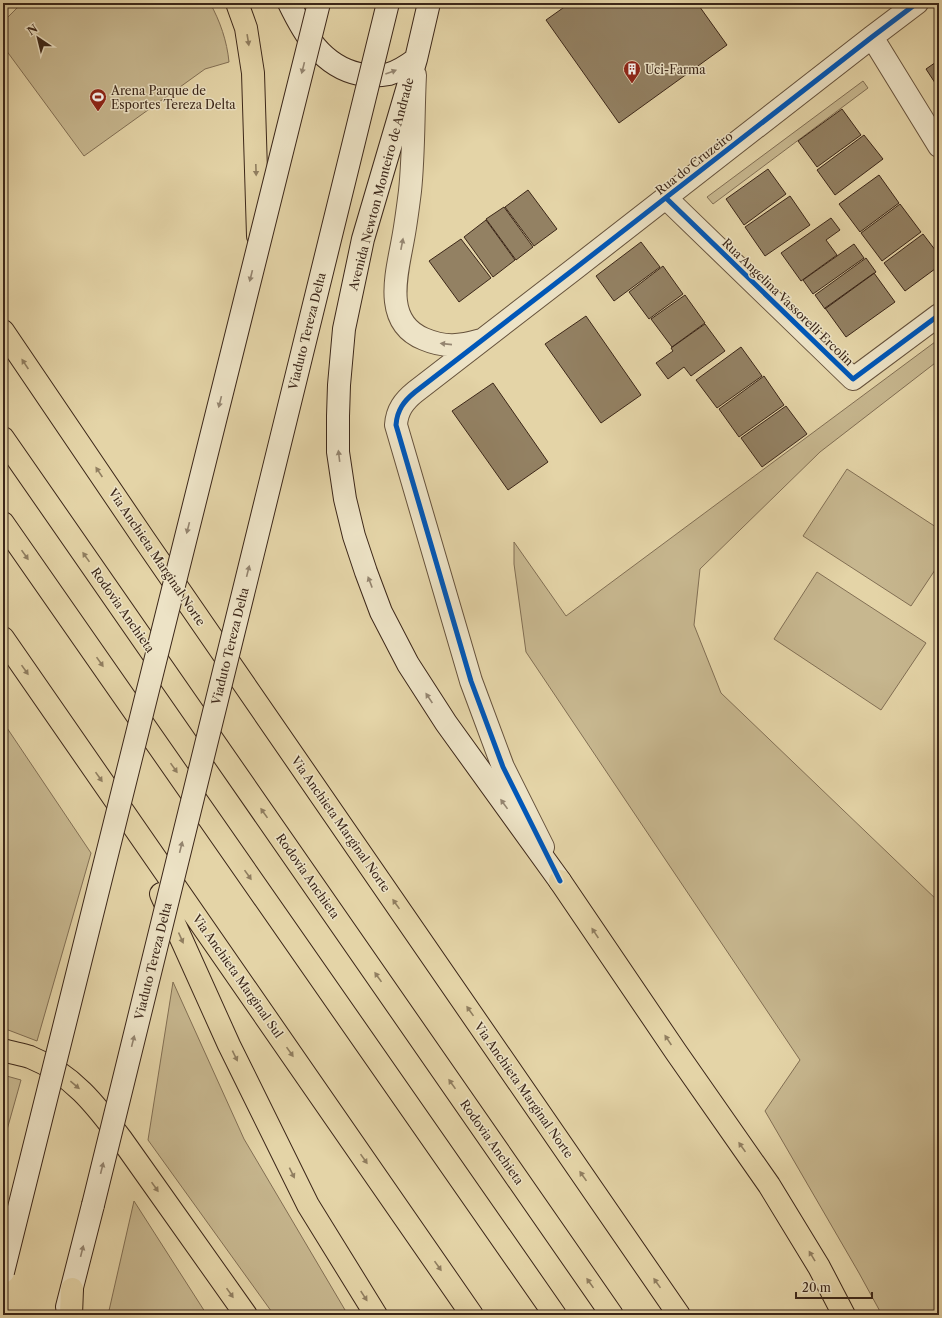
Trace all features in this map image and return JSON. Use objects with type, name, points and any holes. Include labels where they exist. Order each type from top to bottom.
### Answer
[{"type":"highway","points":[[237,3],[246,28],[253,73],[258,246]]},
{"type":"highway","name":"Via Anchieta Marginal Norte","points":[[3,331],[153,552],[679,1315]]},
{"type":"highway","name":"Rodovia Anchieta","points":[[3,438],[612,1315]]},
{"type":"highway","points":[[3,523],[555,1315]]},
{"type":"highway","name":"Via Anchieta Marginal Sul","points":[[3,638],[472,1315]]},
{"type":"highway","points":[[124,813],[229,1046],[308,1205],[376,1315]]},
{"type":"highway","points":[[560,881],[680,1058],[769,1185],[819,1267],[844,1315]]},
{"type":"highway","points":[[3,1050],[29,1057],[59,1073],[87,1095],[122,1140],[246,1315]]},
{"type":"highway","points":[[72,1289],[72,1315]]},
{"type":"main road","points":[[289,3],[300,25],[317,50],[332,63],[344,70],[364,75],[381,76],[391,74],[416,60]]},
{"type":"main road","points":[[4,1269],[319,3]]},
{"type":"main road","name":"Viaduto Tereza Delta","points":[[64,1315],[93,1206],[388,3]]},
{"type":"main road","name":"Avenida Newton Monteiro de Andrade","points":[[429,3],[416,60],[364,239],[344,329],[339,385],[338,452],[345,499],[354,536],[381,612],[408,664],[446,723],[560,881]]},
{"type":"main road","name":"Rua do Cruzeiro","points":[[560,881],[503,767],[471,681],[396,426],[400,407],[406,400],[484,339],[917,3]]},
{"type":"main road","points":[[872,37],[939,146]]},
{"type":"main road","points":[[416,60],[410,186],[403,241],[396,278],[395,297],[398,312],[410,332],[431,342],[446,345],[461,345],[484,339]]},
{"type":"main road","name":"Rua Angelina Vassorelli Ercolin","points":[[666,198],[853,379],[939,315]]},
{"type":"shaded area","name":"Arena Parque de Esportes Tereza Delta","points":[[22,3],[210,3],[217,17],[227,46],[229,62],[205,69],[84,156],[3,46],[3,22]]},
{"type":"shaded area","points":[[863,81],[868,88],[713,204],[707,197]]},
{"type":"shaded area","points":[[939,339],[939,360],[820,452],[700,569],[694,625],[721,693],[939,902],[939,1315],[882,1315],[765,1111],[800,1060],[526,652],[514,564],[514,542],[566,616]]},
{"type":"shaded area","points":[[847,469],[939,529],[939,564],[911,606],[803,536]]},
{"type":"shaded area","points":[[817,572],[926,643],[881,710],[774,639]]},
{"type":"shaded area","points":[[3,722],[91,853],[37,1041],[3,1028]]},
{"type":"shaded area","points":[[173,982],[244,1139],[348,1315],[274,1315],[148,1140]]},
{"type":"shaded area","points":[[3,1075],[21,1080],[3,1144]]},
{"type":"shaded area","points":[[134,1201],[207,1315],[108,1315]]},
{"type":"building","name":"Uci-Farma","points":[[570,3],[697,3],[727,45],[619,123],[546,20]]},
{"type":"building","points":[[939,60],[939,89],[926,69]]},
{"type":"building","points":[[842,109],[861,135],[817,167],[798,141]]},
{"type":"building","points":[[864,135],[883,159],[835,195],[817,170]]},
{"type":"building","points":[[768,169],[786,194],[744,225],[726,199]]},
{"type":"building","points":[[879,175],[899,203],[860,232],[839,204]]},
{"type":"building","points":[[528,190],[557,229],[534,246],[505,207]]},
{"type":"building","points":[[790,196],[810,225],[765,256],[745,227]]},
{"type":"building","points":[[900,204],[921,232],[882,261],[861,233]]},
{"type":"building","points":[[504,207],[533,247],[516,260],[486,219]]},
{"type":"building","points":[[831,218],[840,230],[826,240],[837,255],[801,281],[781,253]]},
{"type":"building","points":[[486,220],[515,260],[493,277],[464,237]]},
{"type":"building","points":[[923,234],[939,255],[939,266],[905,291],[884,263]]},
{"type":"building","points":[[461,239],[491,278],[459,302],[429,261]]},
{"type":"building","points":[[641,242],[660,267],[614,301],[596,276]]},
{"type":"building","points":[[854,244],[864,258],[813,294],[803,280]]},
{"type":"building","points":[[866,258],[876,272],[825,309],[815,295]]},
{"type":"building","points":[[663,266],[683,294],[649,319],[629,292]]},
{"type":"building","points":[[874,273],[895,302],[846,337],[825,308]]},
{"type":"building","points":[[685,295],[705,323],[672,347],[651,319]]},
{"type":"building","points":[[586,316],[641,395],[601,423],[545,344]]},
{"type":"building","points":[[705,324],[725,351],[691,376],[684,367],[668,379],[656,363],[673,351],[671,348]]},
{"type":"building","points":[[741,347],[762,376],[717,408],[696,380]]},
{"type":"building","points":[[764,376],[784,405],[739,437],[719,409]]},
{"type":"building","points":[[493,383],[548,462],[508,490],[452,411]]},
{"type":"building","points":[[786,406],[807,434],[762,467],[741,438]]},
{"type":"cycle path","points":[[560,881],[503,767],[471,681],[396,425],[400,410],[404,402],[415,392],[917,3]]},
{"type":"cycle path","points":[[666,198],[853,379],[939,315]]},
{"type":"place","name":"Uci-Farma","points":[[632,84]]},
{"type":"place","name":"Arena Parque de Esportes Tereza Delta","points":[[98,112]]}]
